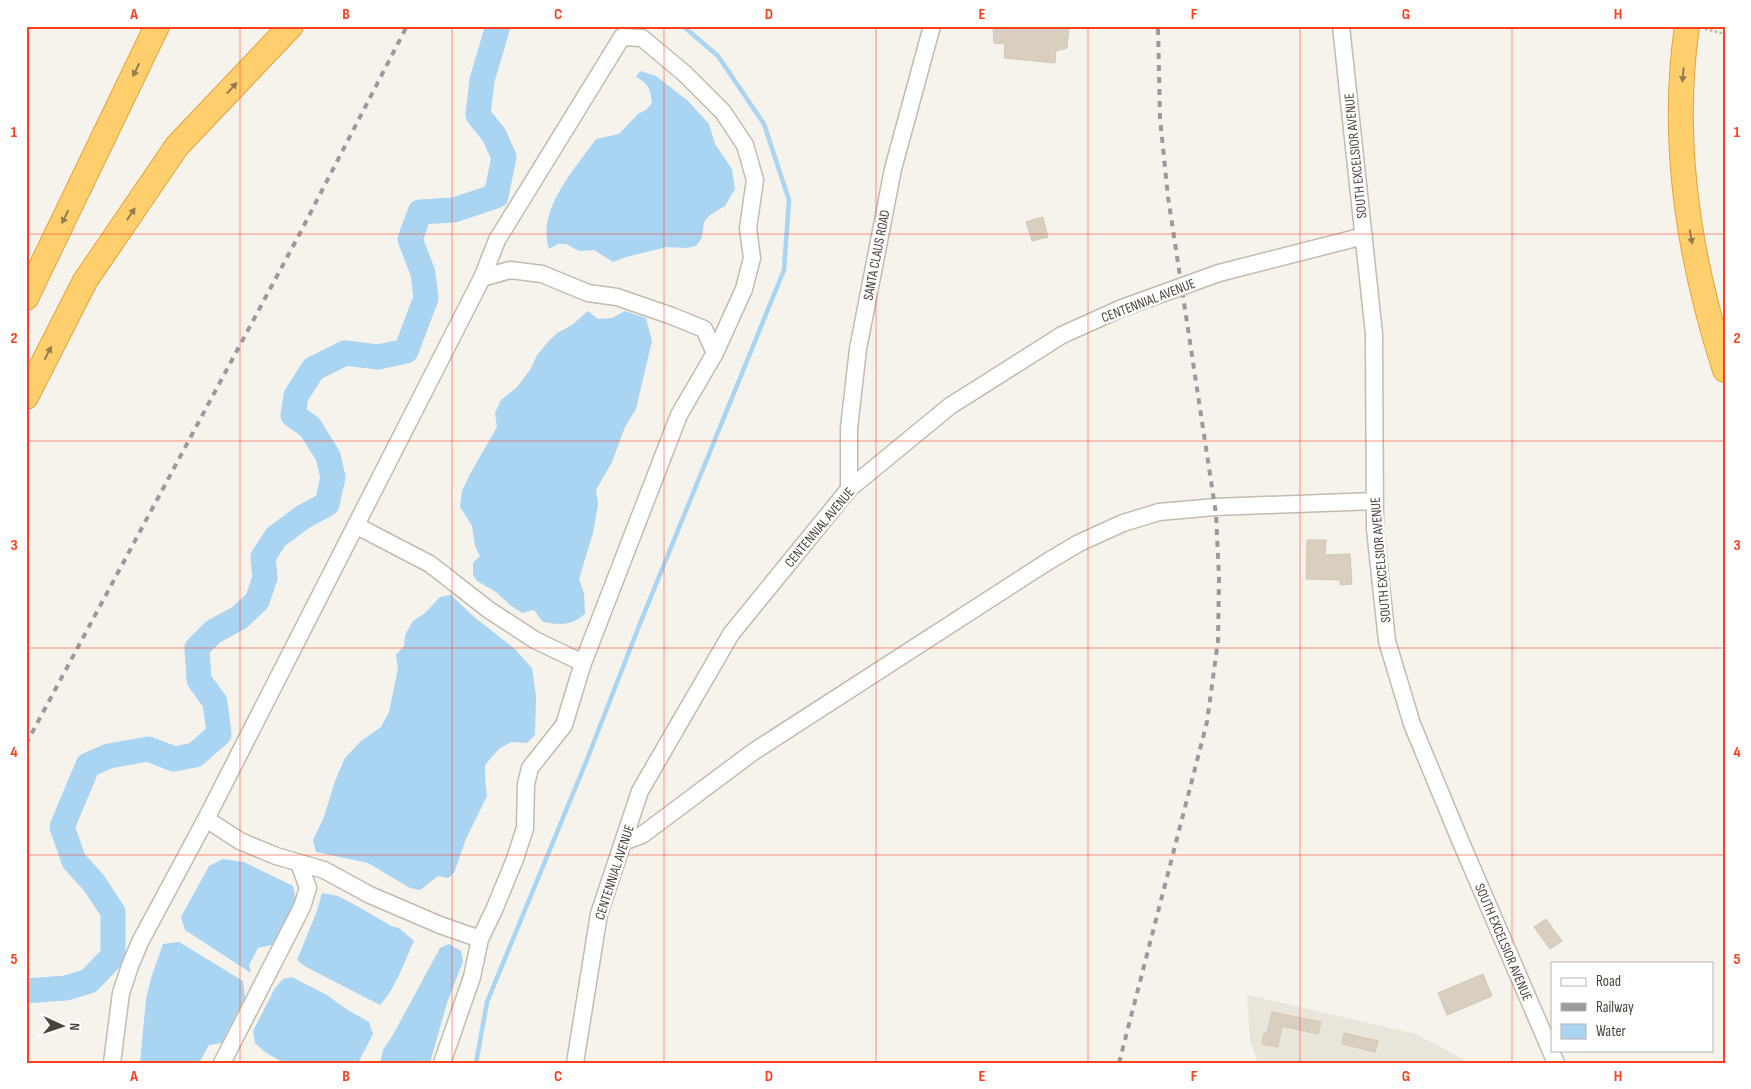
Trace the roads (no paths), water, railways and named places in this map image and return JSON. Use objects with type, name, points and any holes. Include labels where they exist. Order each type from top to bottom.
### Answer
[{"type":"highway","points":[[26,298],[157,26]]},
{"type":"highway","points":[[26,397],[85,281],[177,146],[291,26]]},
{"type":"highway","points":[[1694,27],[1681,94],[1680,146],[1686,208],[1698,274],[1713,334],[1725,370]]},
{"type":"street","name":"SANTA CLAUS ROAD","points":[[849,489],[849,428],[858,349],[893,170],[932,26]]},
{"type":"street","name":"SOUTH EXCELSIOR AVENUE","points":[[1341,26],[1374,334],[1375,529],[1387,640],[1412,724],[1551,1051]]},
{"type":"street","points":[[112,1063],[121,993],[140,942],[206,819],[357,526],[482,278],[497,240],[622,37],[642,38],[684,73],[723,112],[745,145],[755,180],[748,228],[752,258],[744,289],[715,353],[679,415],[583,663],[564,725],[530,768],[526,784],[525,828],[515,859],[480,938],[472,978],[442,1063]]},
{"type":"street","name":"CENTENNIAL AVENUE","points":[[575,1063],[599,914],[640,791],[731,634],[849,489],[950,406],[1062,335],[1122,308],[1219,273],[1364,236]]},
{"type":"street","points":[[482,278],[510,270],[542,274],[588,293],[617,297],[704,329],[715,353]]},
{"type":"street","points":[[623,842],[642,834],[753,752],[1047,562],[1079,543],[1123,522],[1159,512],[1206,508],[1375,502]]},
{"type":"street","points":[[357,526],[430,564],[488,610],[535,640],[583,663]]},
{"type":"street","points":[[206,819],[240,841],[276,856],[324,870],[370,895],[440,926],[480,938]]},
{"type":"street","points":[[222,1063],[302,906],[308,888],[299,863]]},
{"type":"water","points":[[640,71],[656,76],[688,101],[709,124],[715,144],[732,169],[735,189],[725,206],[710,215],[704,222],[702,238],[696,246],[686,248],[667,247],[613,262],[594,250],[579,251],[566,244],[558,244],[549,249],[546,234],[548,220],[553,205],[568,177],[596,139],[619,134],[638,114],[646,110],[652,103],[648,87],[636,77]]},
{"type":"water","points":[[588,311],[598,319],[612,318],[625,311],[646,318],[652,341],[636,409],[625,427],[612,462],[596,490],[598,504],[593,533],[579,579],[584,593],[585,614],[570,623],[555,624],[543,622],[534,610],[522,613],[496,592],[477,581],[473,575],[473,563],[480,556],[475,546],[472,526],[460,507],[462,491],[497,427],[495,413],[501,400],[517,387],[530,370],[537,355],[548,342],[557,333],[572,325]]},
{"type":"water","points":[[451,595],[474,617],[515,649],[532,668],[536,696],[535,735],[527,743],[511,742],[499,749],[485,765],[487,796],[466,839],[454,873],[448,878],[438,876],[420,890],[410,888],[368,863],[316,852],[313,840],[324,817],[335,781],[345,758],[361,741],[381,727],[389,712],[398,669],[396,655],[404,646],[405,635],[413,621],[425,613],[440,597]]},
{"type":"water","points":[[223,859],[244,862],[293,886],[296,900],[272,945],[258,948],[249,965],[251,973],[185,930],[181,917],[209,866]]},
{"type":"water","points":[[322,893],[338,896],[391,926],[399,928],[414,941],[395,983],[380,1005],[306,967],[297,960],[317,911]]},
{"type":"water","points":[[179,942],[243,981],[245,997],[222,1043],[209,1045],[199,1063],[140,1063],[146,999],[151,978],[163,944]]},
{"type":"water","points":[[449,944],[461,951],[463,961],[447,1003],[430,1063],[380,1063],[383,1050],[440,948]]},
{"type":"water","points":[[292,977],[327,995],[346,1009],[369,1022],[373,1034],[358,1063],[284,1063],[265,1052],[255,1043],[253,1031],[275,988],[283,979]]},
{"type":"waterway","points":[[26,991],[66,988],[89,981],[113,956],[113,912],[94,883],[74,861],[62,827],[88,765],[109,756],[148,749],[174,759],[195,755],[219,734],[215,702],[199,680],[197,648],[213,632],[240,617],[257,601],[265,578],[263,557],[276,537],[303,517],[327,504],[333,477],[328,456],[310,427],[293,415],[296,396],[313,369],[345,353],[378,357],[406,351],[426,298],[423,273],[410,239],[420,212],[454,210],[496,196],[504,157],[494,135],[478,115],[482,80],[498,26]]},
{"type":"waterway","points":[[476,1063],[487,1002],[586,762],[641,621],[784,270],[789,200],[764,124],[718,56],[683,26]]},
{"type":"railway","points":[[26,744],[299,235],[407,26]]},
{"type":"railway","points":[[1119,1063],[1207,722],[1218,641],[1219,578],[1216,514],[1168,197],[1160,118],[1158,26]]}]
